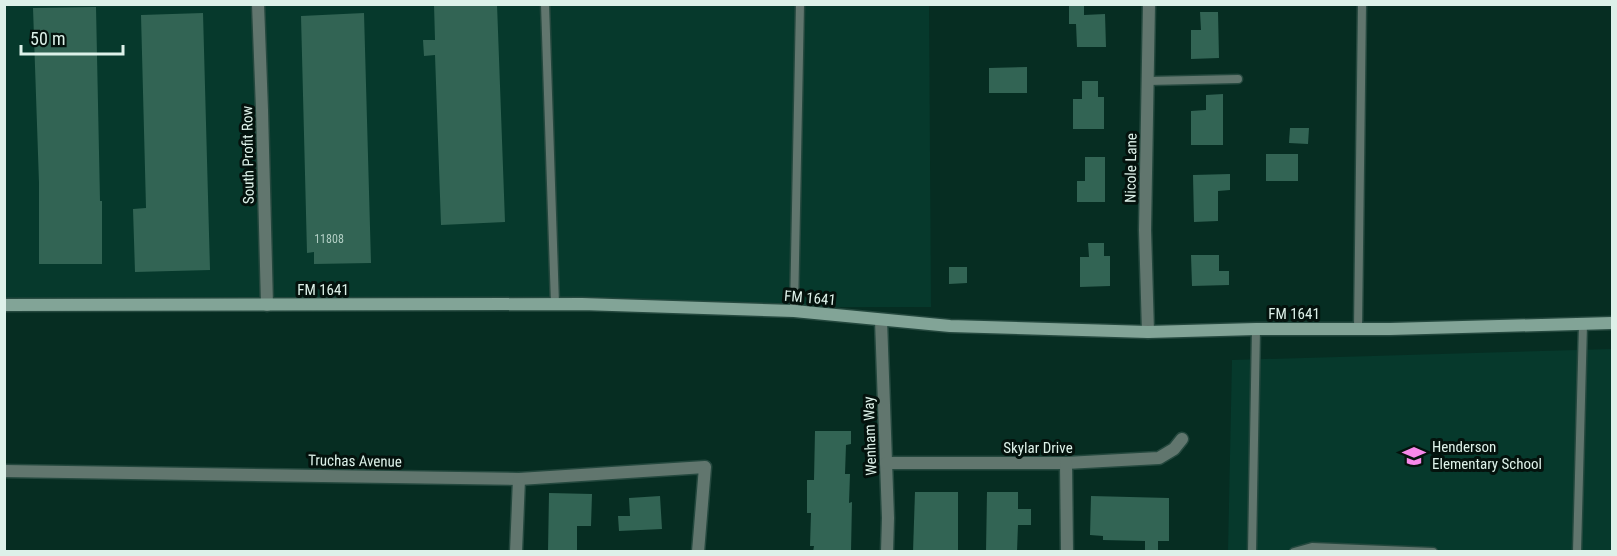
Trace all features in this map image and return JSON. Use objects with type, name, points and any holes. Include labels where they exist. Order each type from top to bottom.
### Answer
[{"type":"main road","name":"FM 1641","points":[[4,305],[555,304],[794,311],[950,326],[1148,332],[1612,323]]},
{"type":"street","name":"South Profit Row","points":[[258,4],[267,305]]},
{"type":"street","name":"Nicole Lane","points":[[1148,332],[1145,230],[1149,4]]},
{"type":"street","name":"Wenham Way","points":[[881,320],[888,518],[887,552]]},
{"type":"street","name":"Skylar Drive","points":[[886,463],[1066,463],[1159,458],[1174,449],[1182,439]]},
{"type":"street","points":[[1066,463],[1067,552]]},
{"type":"street","name":"Truchas Avenue","points":[[4,471],[519,479],[705,467],[699,552]]},
{"type":"street","points":[[516,552],[519,479]]},
{"type":"lane","points":[[544,4],[555,304]]},
{"type":"lane","points":[[794,311],[800,4]]},
{"type":"lane","points":[[1358,329],[1362,4]]},
{"type":"lane","points":[[1148,81],[1238,79]]},
{"type":"lane","points":[[1577,552],[1583,324]]},
{"type":"lane","points":[[1252,552],[1256,329]]},
{"type":"lane","points":[[1294,552],[1310,549],[1433,552]]},
{"type":"shaded area","points":[[4,5],[929,5],[931,307],[5,308]]},
{"type":"shaded area","name":"Henderson Elementary School","points":[[1612,349],[1612,551],[1228,552],[1232,360]]},
{"type":"building","points":[[434,4],[497,4],[505,222],[441,225],[435,55],[424,56],[423,40],[435,40]]},
{"type":"building","points":[[1069,6],[1084,6],[1084,15],[1105,14],[1106,47],[1077,47],[1076,24],[1069,24]]},
{"type":"building","points":[[96,7],[102,264],[39,264],[39,183],[33,8]]},
{"type":"building","points":[[1200,12],[1218,12],[1219,58],[1191,59],[1191,30],[1201,30]]},
{"type":"building","points":[[203,13],[210,270],[135,272],[133,209],[146,208],[141,15]]},
{"type":"building","points":[[364,13],[371,263],[314,264],[314,252],[307,253],[301,16]]},
{"type":"building","points":[[1027,67],[1027,93],[989,93],[989,68]]},
{"type":"building","points":[[1082,81],[1098,81],[1098,97],[1104,97],[1104,129],[1073,129],[1073,99],[1082,99]]},
{"type":"building","points":[[1223,94],[1223,145],[1191,145],[1191,111],[1206,110],[1206,95]]},
{"type":"building","points":[[1290,128],[1309,128],[1308,144],[1289,143]]},
{"type":"building","points":[[1266,154],[1298,154],[1298,181],[1266,181]]},
{"type":"building","points":[[1085,157],[1105,157],[1105,202],[1077,202],[1077,181],[1085,181]]},
{"type":"building","points":[[1230,174],[1230,190],[1218,191],[1218,221],[1194,222],[1193,175]]},
{"type":"building","points":[[1088,243],[1104,243],[1104,256],[1110,256],[1110,286],[1080,287],[1080,257],[1089,257]]},
{"type":"building","points":[[1191,255],[1219,255],[1219,271],[1229,271],[1229,285],[1192,286]]},
{"type":"building","points":[[949,267],[967,267],[967,283],[949,284]]},
{"type":"building","points":[[815,431],[851,431],[851,444],[846,445],[845,474],[850,474],[851,552],[813,552],[814,546],[810,546],[811,513],[807,513],[807,480],[814,480]]},
{"type":"building","points":[[915,492],[958,492],[958,552],[913,552]]},
{"type":"building","points":[[987,492],[1018,492],[1018,509],[1031,509],[1031,525],[1018,525],[1017,552],[986,552]]},
{"type":"building","points":[[549,493],[592,494],[591,526],[577,526],[577,552],[548,552]]},
{"type":"building","points":[[660,496],[662,529],[619,531],[618,516],[630,516],[629,498]]},
{"type":"building","points":[[1091,496],[1169,498],[1169,541],[1158,541],[1158,552],[1145,552],[1145,541],[1103,540],[1103,536],[1090,535]]},
{"type":"place","name":"Henderson Elementary School","points":[[1414,456]]}]
